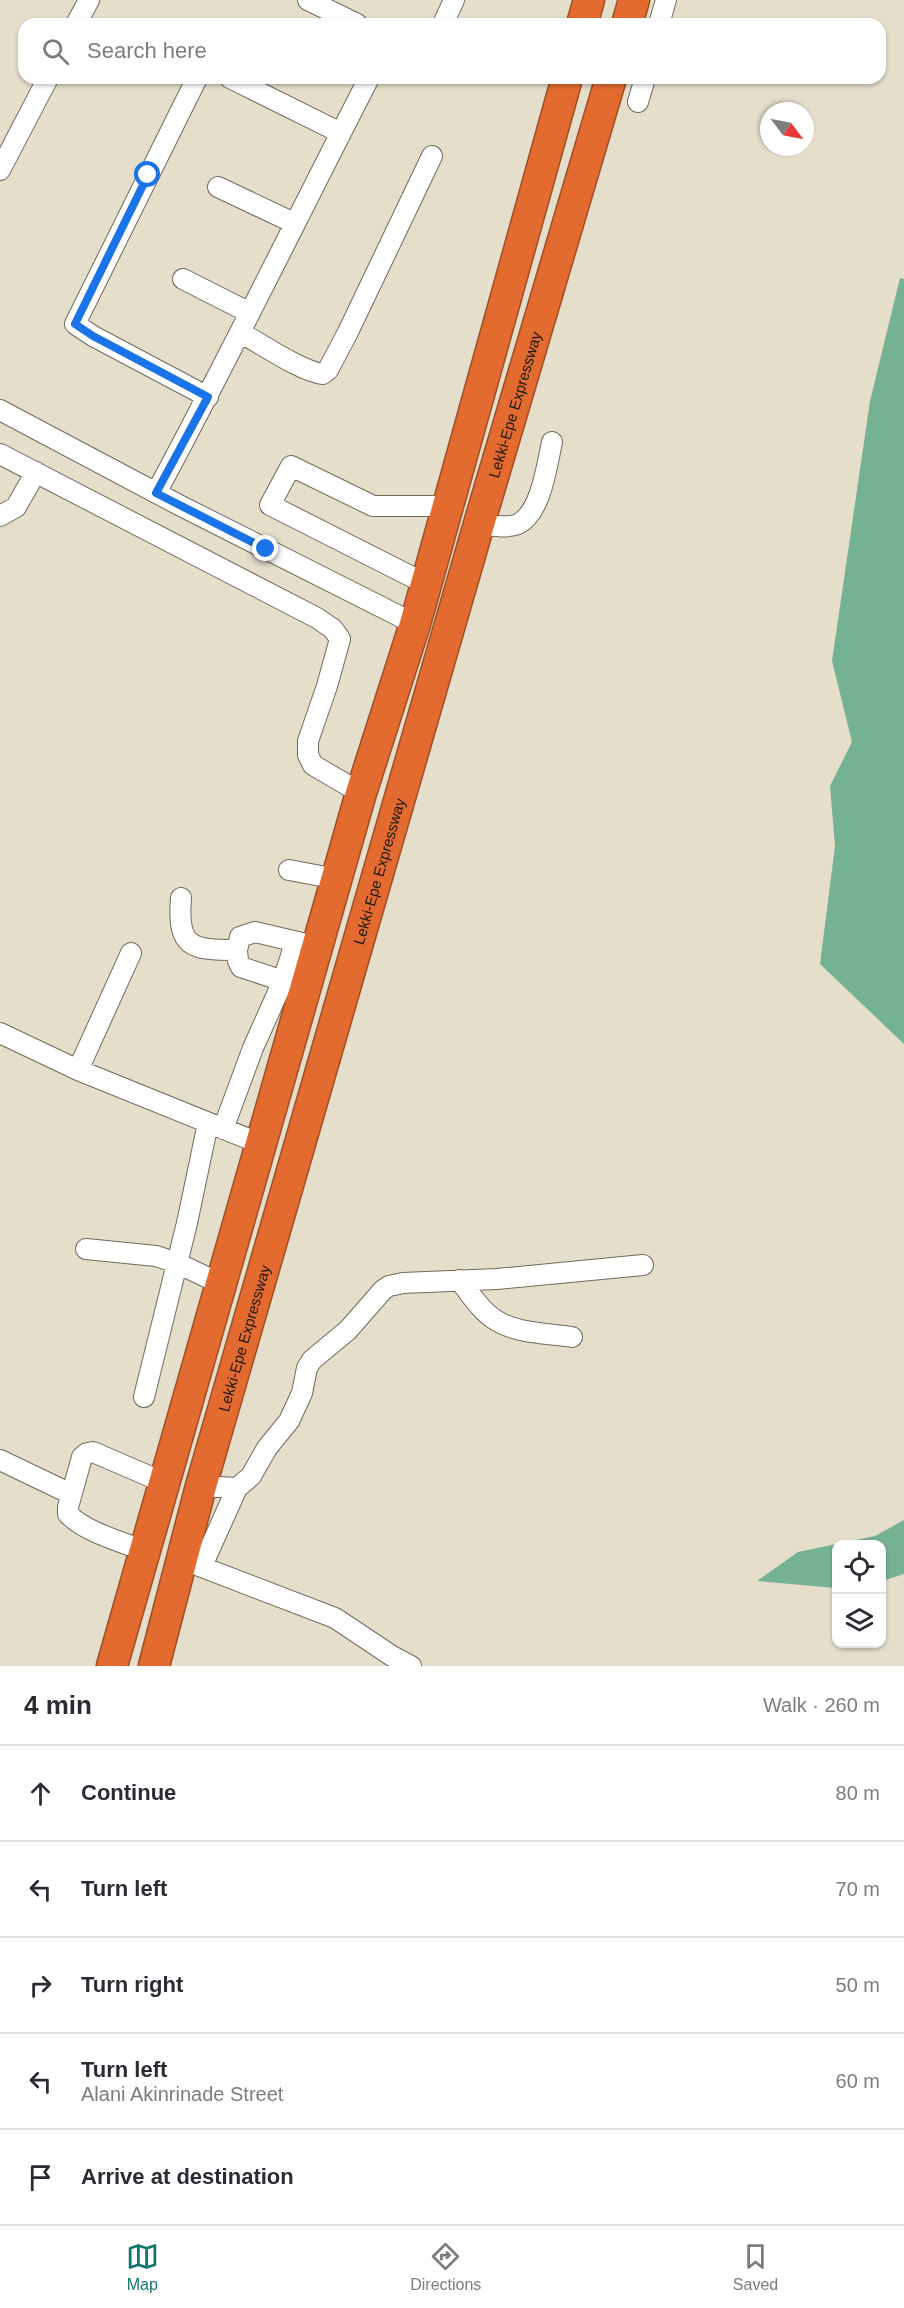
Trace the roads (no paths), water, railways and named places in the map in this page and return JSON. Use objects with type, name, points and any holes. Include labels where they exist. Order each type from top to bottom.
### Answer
[{"type":"highway","points":[[584,18],[589,0]]},
{"type":"highway","points":[[629,18],[634,0]]},
{"type":"highway","points":[[112,1666],[261,1144],[306,944],[337,879],[361,793],[415,624],[565,84]]},
{"type":"highway","name":"Lekki-Epe Expressway","points":[[154,1666],[192,1563],[201,1486],[479,524],[609,84]]},
{"type":"street","points":[[79,18],[89,0]]},
{"type":"street","points":[[308,0],[345,18]]},
{"type":"street","points":[[446,18],[454,0]]},
{"type":"street","points":[[661,18],[666,0]]},
{"type":"street","points":[[0,170],[45,84]]},
{"type":"street","points":[[194,84],[75,324],[93,336],[208,397]]},
{"type":"street","points":[[242,84],[341,133]]},
{"type":"street","points":[[156,493],[241,333],[294,223],[366,84]]},
{"type":"street","points":[[638,102],[643,84]]},
{"type":"street","points":[[241,333],[304,368],[323,374],[328,370],[432,156]]},
{"type":"street","points":[[218,187],[294,223]]},
{"type":"street","points":[[183,279],[250,313]]},
{"type":"street","points":[[0,410],[156,493],[415,624]]},
{"type":"street","points":[[479,524],[508,526],[518,524],[531,513],[540,493],[552,442]]},
{"type":"street","points":[[0,454],[317,618],[333,629],[340,639],[308,741],[308,755],[313,765],[361,793]]},
{"type":"street","points":[[426,584],[270,505],[291,466],[373,506],[448,506]]},
{"type":"street","points":[[0,516],[16,507],[36,472]]},
{"type":"street","points":[[289,870],[337,879]]},
{"type":"street","points":[[181,898],[179,920],[187,941],[205,950],[237,950]]},
{"type":"street","points":[[144,1397],[177,1263],[215,1126],[283,981],[306,944],[255,932],[240,937],[237,950],[241,967],[283,981]]},
{"type":"street","points":[[78,1070],[131,953]]},
{"type":"street","points":[[0,1033],[78,1070],[261,1144]]},
{"type":"street","points":[[86,1249],[148,1254],[177,1263],[221,1284]]},
{"type":"street","points":[[411,1666],[335,1618],[192,1563],[237,1488],[251,1476],[267,1448],[289,1421],[302,1393],[307,1368],[312,1360],[348,1330],[389,1286],[403,1282],[459,1280],[643,1265]]},
{"type":"street","points":[[459,1280],[478,1305],[494,1319],[513,1328],[572,1337]]},
{"type":"street","points":[[145,1551],[73,1520],[68,1514],[71,1494],[82,1457],[93,1452],[165,1483]]},
{"type":"street","points":[[0,1460],[71,1494]]},
{"type":"street","points":[[201,1486],[237,1488]]}]
